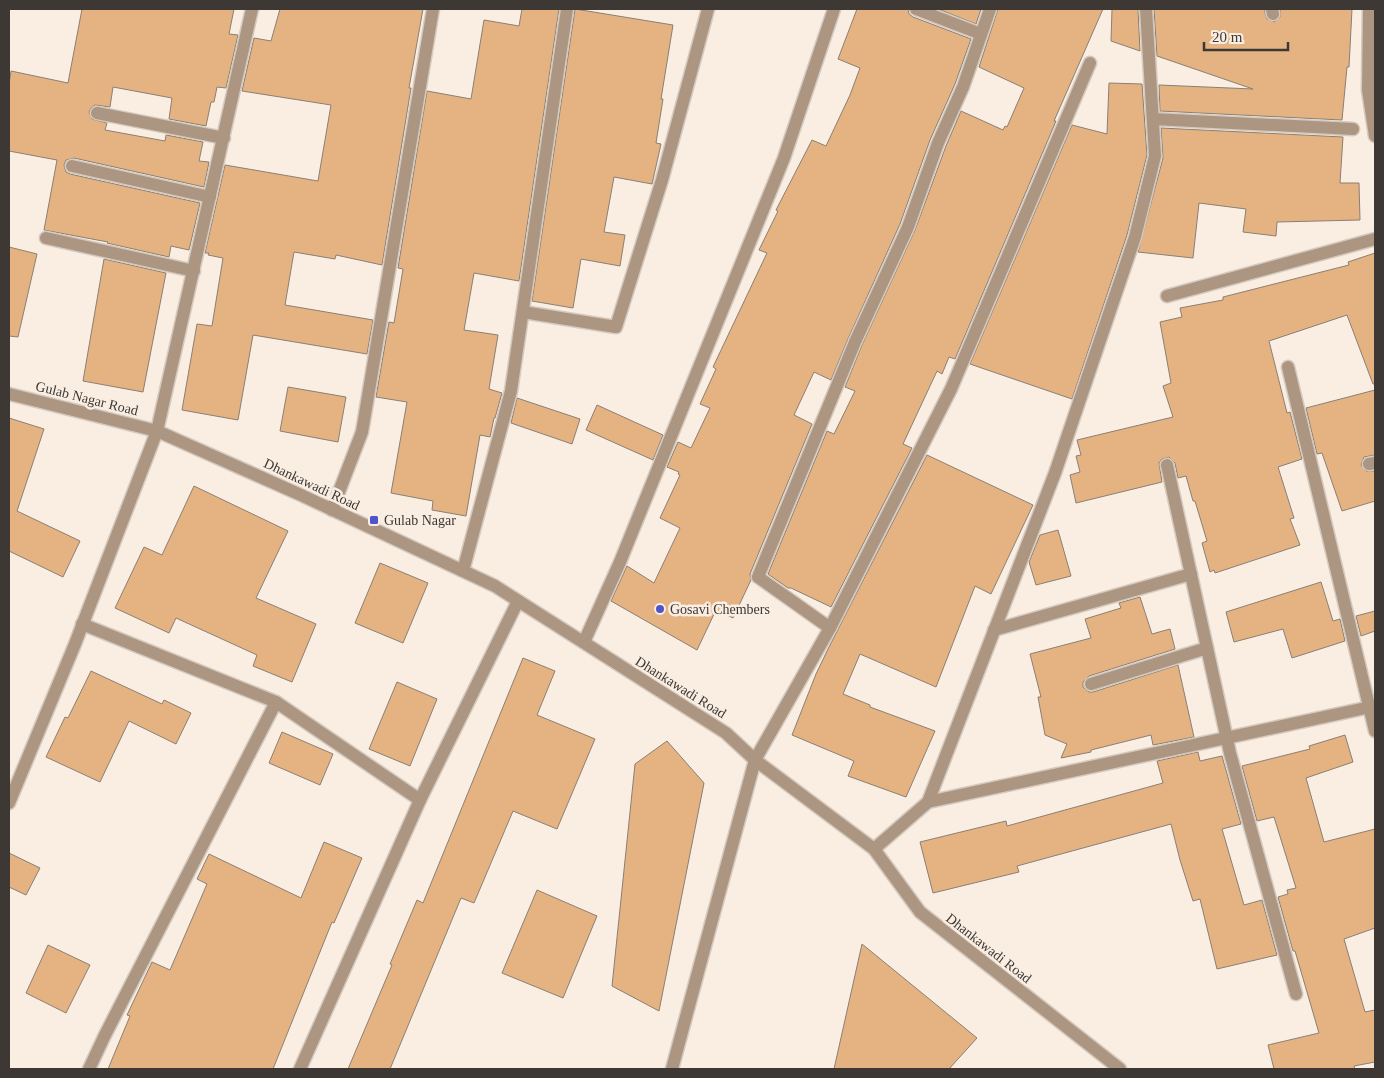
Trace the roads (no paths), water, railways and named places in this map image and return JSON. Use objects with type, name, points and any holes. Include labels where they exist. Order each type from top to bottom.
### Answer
[{"type":"street","points":[[9,803],[82,624],[157,431],[252,9]]},
{"type":"street","points":[[332,510],[362,432],[433,9]]},
{"type":"street","points":[[463,571],[511,391],[567,9]]},
{"type":"street","points":[[523,312],[616,327],[662,180],[708,9]]},
{"type":"street","points":[[584,642],[620,562],[784,158],[834,9]]},
{"type":"street","points":[[916,9],[981,34]]},
{"type":"street","points":[[830,628],[758,577],[855,342],[908,227],[938,143],[963,87],[990,9]]},
{"type":"street","points":[[874,849],[928,802],[1055,473],[1135,238],[1155,156],[1146,9]]},
{"type":"street","points":[[1369,9],[1368,90],[1375,136]]},
{"type":"street","points":[[672,1069],[755,760],[830,628],[950,389],[1090,63]]},
{"type":"street","points":[[97,113],[224,138]]},
{"type":"street","points":[[1153,119],[1352,129]]},
{"type":"street","points":[[72,166],[210,197]]},
{"type":"street","points":[[46,238],[194,271]]},
{"type":"street","points":[[1167,296],[1375,239]]},
{"type":"street","points":[[1288,367],[1372,706],[1375,731]]},
{"type":"street","name":"Gulab Nagar Road","points":[[9,394],[157,431]]},
{"type":"street","name":"Dhankawadi Road","points":[[157,431],[495,586],[726,733],[755,760],[874,849],[920,912],[1120,1069]]},
{"type":"street","points":[[1166,465],[1227,737],[1296,994]]},
{"type":"street","points":[[994,630],[1191,574]]},
{"type":"street","points":[[300,1069],[420,800],[518,601]]},
{"type":"street","points":[[82,624],[276,702],[420,800]]},
{"type":"street","points":[[1092,684],[1207,648]]},
{"type":"street","points":[[89,1069],[276,702]]},
{"type":"street","points":[[928,802],[1372,706]]},
{"type":"place","name":"Gulab Nagar","points":[[374,520]]},
{"type":"place","name":"Gosavi Chembers","points":[[660,609]]}]
